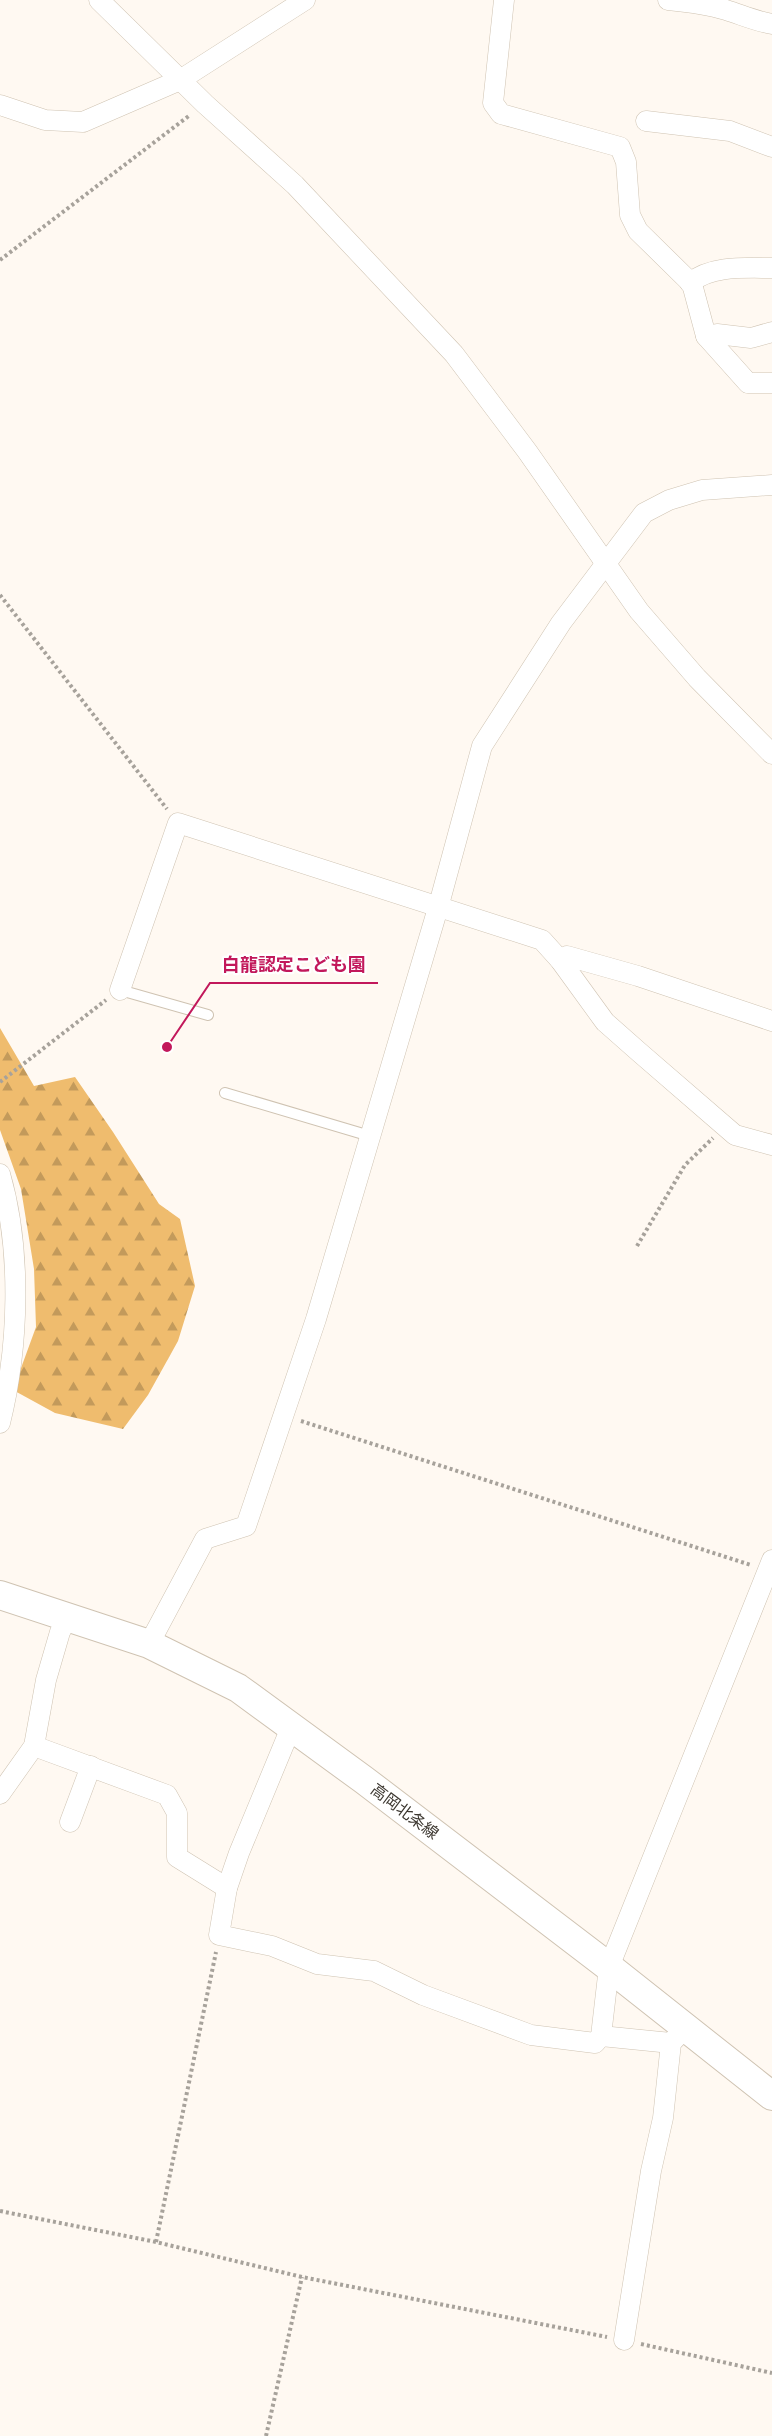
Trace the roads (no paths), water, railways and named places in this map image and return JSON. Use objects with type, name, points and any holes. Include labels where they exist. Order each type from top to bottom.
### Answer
[{"type":"main road","name":"高岡北条線","points":[[0,1595],[149,1644],[238,1688],[292,1725],[609,1967],[679,2035],[772,2096]]},
{"type":"street","points":[[99,0],[180,80],[296,185],[454,354],[527,451],[639,611],[697,678],[772,754]]},
{"type":"street","points":[[0,105],[45,120],[83,122],[180,80],[305,0]]},
{"type":"street","points":[[504,0],[493,103],[501,114],[620,147],[626,162],[630,215],[638,231],[690,283],[706,336],[748,383],[772,383]]},
{"type":"street","points":[[668,0],[695,2],[727,10],[751,20],[772,24]]},
{"type":"street","points":[[646,121],[730,131],[772,147]]},
{"type":"street","points":[[690,283],[698,276],[728,269],[772,268]]},
{"type":"street","points":[[706,336],[717,334],[751,338],[772,332]]},
{"type":"street","points":[[149,1644],[205,1539],[246,1526],[316,1319],[438,908],[482,746],[561,623],[644,513],[669,500],[702,490],[772,485]]},
{"type":"street","points":[[120,990],[178,824],[542,940],[560,960],[605,1022],[735,1135],[772,1145]]},
{"type":"street","points":[[560,960],[567,956],[638,976],[772,1021]]},
{"type":"street","points":[[0,1174],[9,1219],[15,1284],[13,1350],[9,1388],[0,1423]]},
{"type":"street","points":[[292,1725],[239,1853],[227,1888],[219,1935],[272,1946],[317,1964],[374,1971],[423,1995],[531,2035],[595,2043],[601,2036],[609,1967],[770,1565]]},
{"type":"street","points":[[0,1794],[34,1746],[46,1680],[60,1632],[68,1616]]},
{"type":"street","points":[[34,1746],[167,1795],[177,1813],[177,1857],[227,1888]]},
{"type":"street","points":[[70,1822],[91,1766]]},
{"type":"street","points":[[601,2036],[679,2035],[651,2171],[624,2340]]},
{"type":"lane","points":[[120,990],[208,1016]]},
{"type":"lane","points":[[225,1093],[370,1136]]},
{"type":"place","name":"白龍認定こども園","points":[[167,1047]]}]
